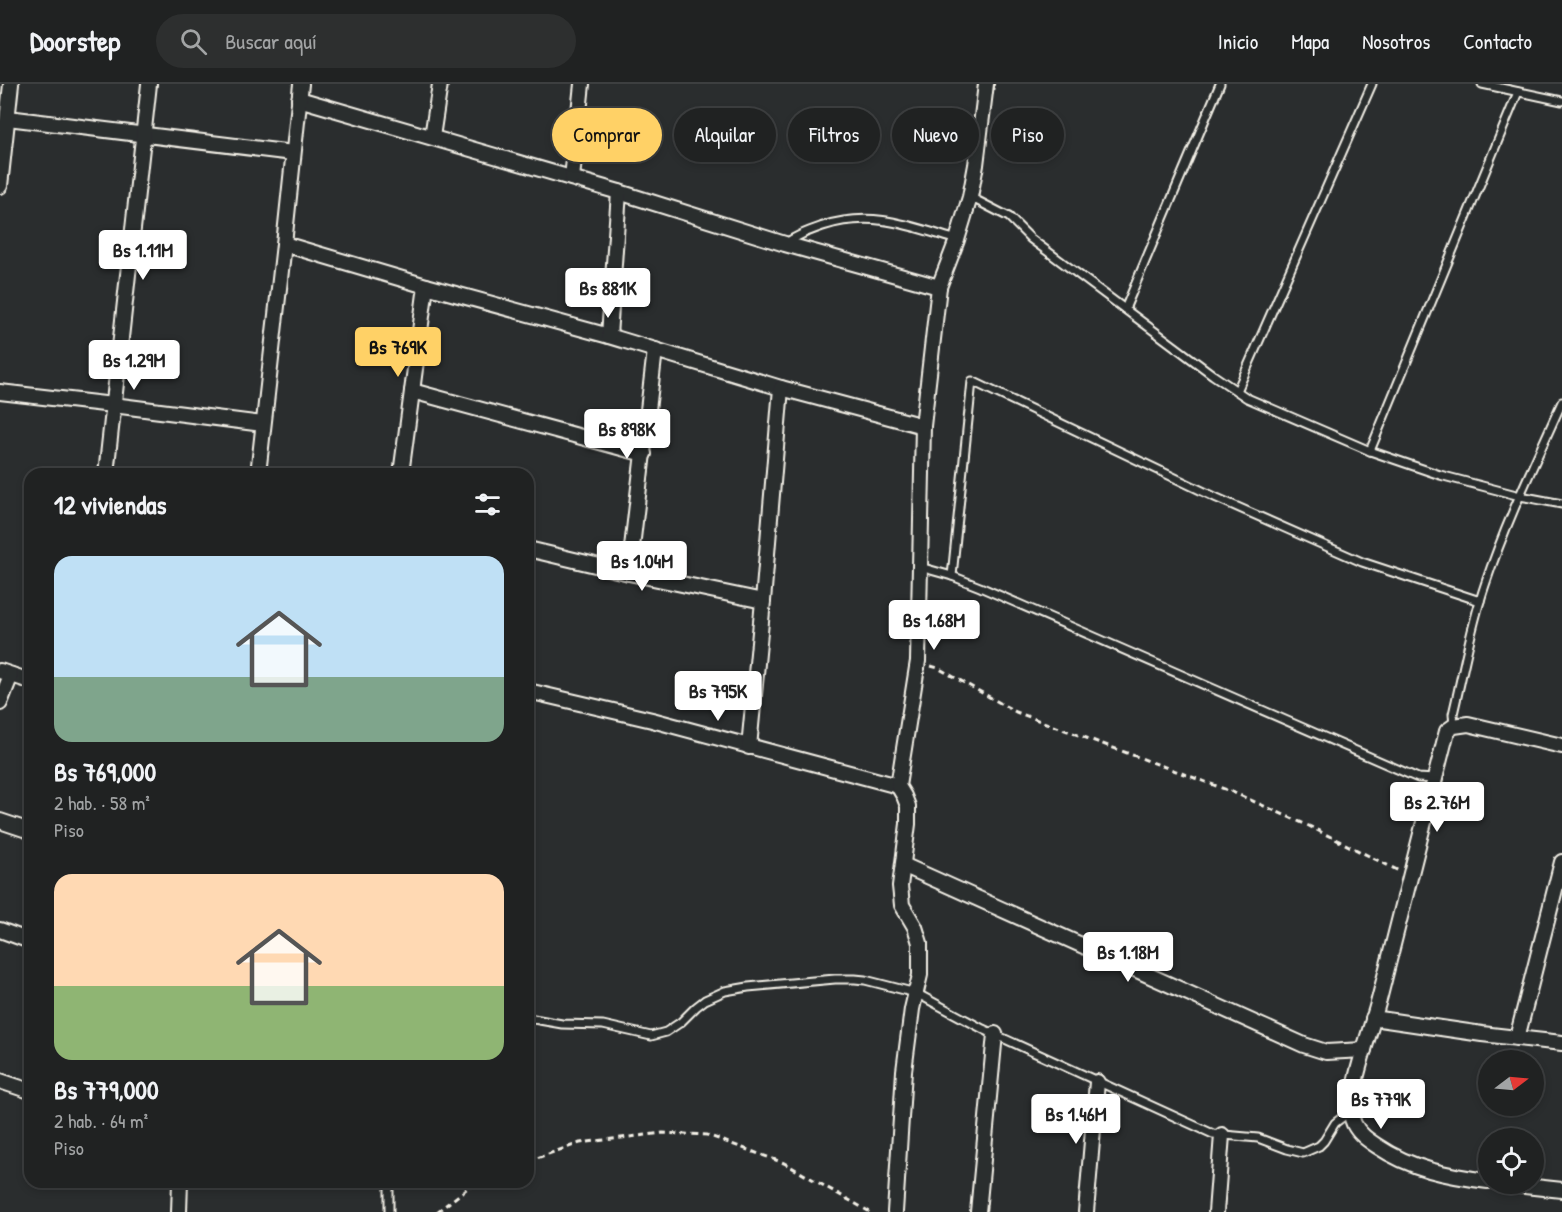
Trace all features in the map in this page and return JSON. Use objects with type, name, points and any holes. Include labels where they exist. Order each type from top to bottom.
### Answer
[{"type":"street","points":[[107,468],[149,84]]},
{"type":"street","points":[[259,468],[300,84]]},
{"type":"street","points":[[432,137],[440,84]]},
{"type":"street","points":[[572,178],[582,84]]},
{"type":"street","points":[[895,1212],[904,1071],[912,1009],[920,975],[920,942],[915,927],[902,905],[900,886],[908,806],[898,786],[918,662],[923,426],[939,287],[970,197],[986,84]]},
{"type":"street","points":[[0,186],[8,118],[7,88]]},
{"type":"street","points":[[299,99],[619,192],[785,244],[939,287]]},
{"type":"street","points":[[8,118],[293,153]]},
{"type":"street","points":[[609,336],[619,192]]},
{"type":"street","points":[[284,244],[609,336],[781,388],[923,426]]},
{"type":"street","points":[[402,468],[426,286]]},
{"type":"street","points":[[629,573],[655,350]]},
{"type":"street","points":[[749,747],[764,601],[781,388]]},
{"type":"street","points":[[412,391],[644,454]]},
{"type":"street","points":[[0,392],[263,424]]},
{"type":"street","points":[[534,550],[764,601]]},
{"type":"street","points":[[0,703],[5,673],[24,679]]},
{"type":"street","points":[[534,692],[652,720],[898,786]]},
{"type":"street","points":[[1478,1179],[1438,1173],[1398,1158],[1364,1136],[1354,1122],[1350,1105],[1447,731],[1454,726],[1468,724],[1562,746]]},
{"type":"street","points":[[0,821],[24,829]]},
{"type":"street","points":[[1517,1038],[1562,862]]},
{"type":"street","points":[[903,865],[1304,1045],[1326,1052],[1364,1050]]},
{"type":"street","points":[[0,930],[24,939]]},
{"type":"street","points":[[1373,1018],[1562,1043]]},
{"type":"street","points":[[978,1212],[995,1035]]},
{"type":"street","points":[[0,1081],[24,1089]]},
{"type":"street","points":[[1086,1212],[1097,1082]]},
{"type":"street","points":[[1216,1212],[1222,1135]]},
{"type":"street","points":[[179,1212],[180,1188]]},
{"type":"street","points":[[1544,1188],[1562,1190]]},
{"type":"lane","points":[[1125,309],[1220,84]]},
{"type":"lane","points":[[1237,391],[1372,84]]},
{"type":"lane","points":[[1482,84],[1562,101]]},
{"type":"lane","points":[[1370,451],[1518,92]]},
{"type":"lane","points":[[970,197],[1009,217],[1031,239],[1247,398],[1370,451],[1440,475],[1520,496],[1562,504]]},
{"type":"lane","points":[[785,244],[798,235],[823,226],[865,219],[889,221],[957,240]]},
{"type":"lane","points":[[952,576],[972,381],[1217,498],[1362,562],[1480,601]]},
{"type":"lane","points":[[1454,726],[1453,714],[1480,601],[1520,496],[1562,402]]},
{"type":"lane","points":[[920,567],[980,587],[1418,778],[1435,779]]},
{"type":"lane","points":[[534,1019],[562,1024],[603,1025],[651,1036],[674,1028],[705,1000],[725,991],[845,978],[865,980],[916,993],[995,1035],[1213,1134],[1258,1138],[1303,1153],[1319,1146],[1335,1123],[1351,1114]]},
{"type":"lane","points":[[389,1212],[390,1188]]},
{"type":"path","points":[[918,662],[938,668],[1016,712],[1230,791],[1394,867],[1409,878]]},
{"type":"path","points":[[534,1159],[580,1143],[663,1133],[707,1135],[784,1163],[870,1212]]},
{"type":"path","points":[[437,1212],[468,1188]]}]
